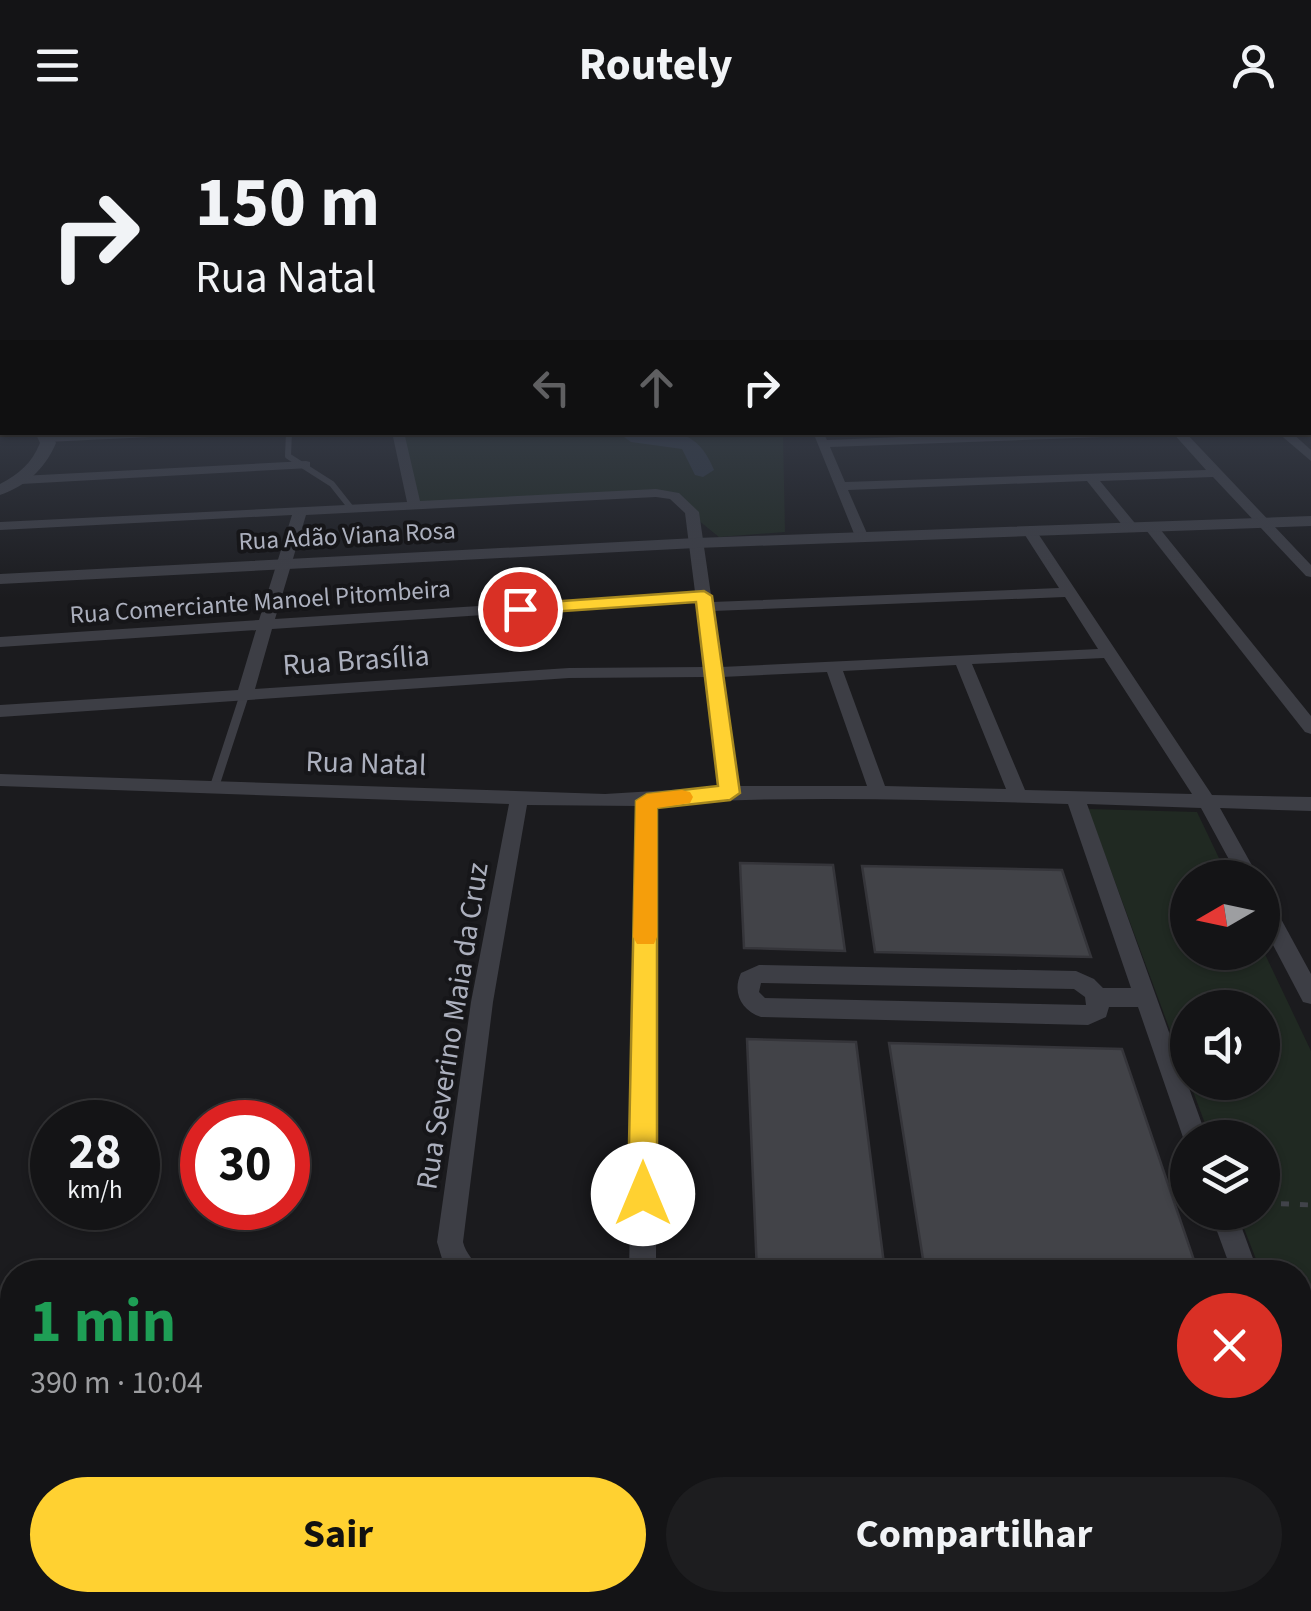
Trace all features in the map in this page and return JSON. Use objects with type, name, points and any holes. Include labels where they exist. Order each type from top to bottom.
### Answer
[{"type":"street","points":[[21,480],[39,460]]},
{"type":"street","points":[[404,460],[414,505]]},
{"type":"street","points":[[829,460],[862,538]]},
{"type":"street","points":[[1204,460],[1311,573]]},
{"type":"street","points":[[0,490],[21,480],[306,465]]},
{"type":"street","points":[[840,486],[1216,473]]},
{"type":"street","points":[[1091,478],[1142,527],[1311,728]]},
{"type":"street","points":[[0,526],[665,494],[692,512],[730,793]]},
{"type":"street","points":[[244,696],[300,512]]},
{"type":"street","name":"Rua Adão Viana Rosa","points":[[0,580],[696,543],[1311,521]]},
{"type":"street","points":[[1030,532],[1206,802],[1239,860]]},
{"type":"street","name":"Rua Comerciante Manoel Pitombeira","points":[[0,642],[704,602],[1067,592]]},
{"type":"street","name":"Rua Brasília","points":[[0,711],[569,673],[716,672],[1106,653]]},
{"type":"street","points":[[962,660],[1018,795]]},
{"type":"street","points":[[834,667],[878,792]]},
{"type":"street","name":"Rua Natal","points":[[0,780],[519,799],[647,801],[730,793],[878,792],[1311,804]]},
{"type":"street","points":[[1075,797],[1188,1120]]},
{"type":"street","name":"Rua Severino Maia da Cruz","points":[[457,1260],[450,1242],[482,1002],[519,799]]},
{"type":"street","points":[[642,1260],[647,801]]},
{"type":"street","points":[[1280,937],[1311,995]]},
{"type":"street","points":[[758,974],[952,976],[1076,980],[1090,986],[1098,997],[1098,1010],[1088,1016],[761,1008],[752,1002],[746,990],[749,979],[758,974]]},
{"type":"street","points":[[952,976],[960,1013]]},
{"type":"street","points":[[1098,997],[1143,998]]},
{"type":"street","points":[[1230,1230],[1241,1260]]},
{"type":"lane","points":[[296,460],[340,490],[352,508]]},
{"type":"lane","points":[[214,788],[244,696]]},
{"type":"path","points":[[1280,1204],[1311,1205]]},
{"type":"shaded area","points":[[408,460],[784,460],[785,532],[719,537],[666,494],[418,503]]},
{"type":"shaded area","points":[[1088,809],[1197,812],[1220,860],[1170,860],[1170,970],[1273,970],[1311,1051],[1311,1260],[1256,1260],[1245,1230],[1280,1230],[1280,1120],[1204,1120],[1196,1100],[1280,1100],[1280,990],[1170,990],[1170,1030]]},
{"type":"building","points":[[740,863],[833,865],[845,951],[744,948]]},
{"type":"building","points":[[862,866],[1062,870],[1091,957],[875,952]]},
{"type":"building","points":[[747,1039],[856,1042],[883,1260],[756,1260]]},
{"type":"building","points":[[889,1043],[1122,1049],[1170,1190],[1170,1230],[1184,1230],[1194,1260],[923,1260]]},
{"type":"waterway","points":[[699,460],[703,470]]},
{"type":"slow traffic","points":[[645,937],[647,801],[682,797]]},
{"type":"route","points":[[520,609],[704,596],[730,793],[647,801],[643,1194]]}]
